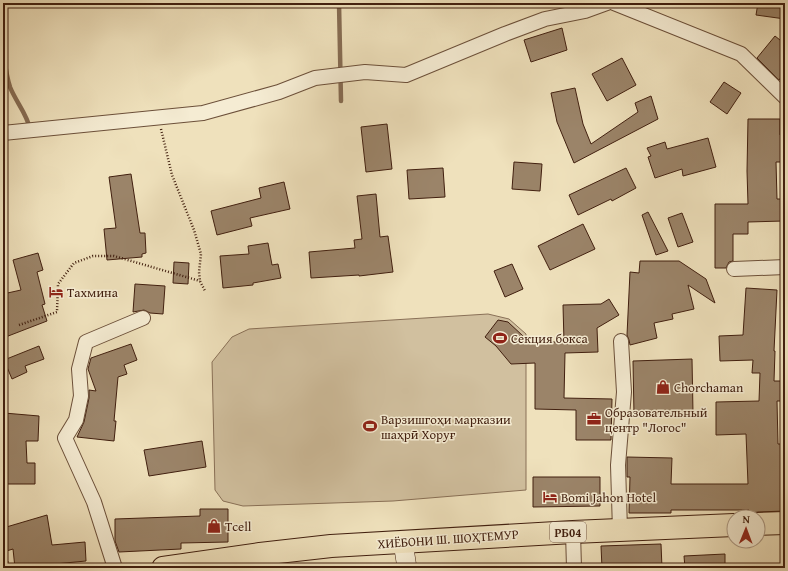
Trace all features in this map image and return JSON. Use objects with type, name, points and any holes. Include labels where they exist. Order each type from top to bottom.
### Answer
[{"type":"main road","points":[[766,524],[785,523]]},
{"type":"main road","name":"ХИЁБОНИ Ш. ШОҲТЕМУР","points":[[164,568],[332,546],[574,532],[726,525]]},
{"type":"main road","points":[[403,542],[406,568]]},
{"type":"street","points":[[3,133],[204,113],[279,92],[315,78],[365,72],[406,75],[545,19],[585,11],[607,3]]},
{"type":"street","points":[[614,3],[741,54],[785,97]]},
{"type":"street","points":[[734,269],[785,267]]},
{"type":"street","points":[[115,568],[94,502],[64,438],[76,420],[81,396],[79,369],[86,342],[143,318]]},
{"type":"street","points":[[620,530],[618,465],[624,392],[621,341]]},
{"type":"street","points":[[574,532],[574,568]]},
{"type":"path","points":[[158,117],[172,175],[194,230],[201,254],[199,272],[200,281],[205,291]]},
{"type":"path","points":[[19,325],[57,312],[58,284],[74,263],[93,256],[114,256],[200,281]]},
{"type":"path","points":[[3,554],[11,568]]},
{"type":"shaded area","name":"Варзишгоҳи марказии шаҳрӣ Хоруғ","points":[[488,314],[509,319],[526,334],[526,490],[393,501],[243,506],[223,501],[215,490],[212,362],[232,337],[249,329]]},
{"type":"building","points":[[758,3],[785,3],[785,19],[756,15]]},
{"type":"building","points":[[562,28],[567,50],[531,62],[524,40]]},
{"type":"building","points":[[775,36],[785,44],[785,72],[779,80],[757,58]]},
{"type":"building","points":[[622,58],[636,85],[607,101],[592,74]]},
{"type":"building","points":[[724,82],[741,93],[727,114],[710,102]]},
{"type":"building","points":[[575,88],[583,124],[591,144],[638,112],[635,103],[651,96],[658,119],[574,163],[557,122],[551,93]]},
{"type":"building","points":[[748,119],[780,119],[780,135],[785,135],[785,162],[776,162],[777,199],[784,199],[784,221],[748,222],[748,234],[733,234],[733,261],[729,262],[726,268],[715,268],[715,204],[748,204]]},
{"type":"building","points":[[387,124],[392,169],[366,172],[361,127]]},
{"type":"building","points":[[708,138],[716,167],[683,176],[682,169],[655,178],[648,157],[651,156],[647,148],[665,142],[667,149]]},
{"type":"building","points":[[514,162],[542,164],[540,191],[512,189]]},
{"type":"building","points":[[443,168],[445,197],[409,199],[407,170]]},
{"type":"building","points":[[626,168],[636,188],[612,201],[611,199],[578,215],[569,195]]},
{"type":"building","points":[[131,174],[140,233],[145,233],[146,253],[142,254],[142,257],[107,260],[104,229],[116,228],[109,177]]},
{"type":"building","points":[[284,182],[290,209],[250,218],[252,226],[217,235],[211,211],[261,198],[259,188]]},
{"type":"building","points":[[376,194],[380,237],[388,236],[393,272],[359,276],[311,278],[309,252],[355,248],[354,240],[362,239],[357,196]]},
{"type":"building","points":[[648,212],[668,251],[656,255],[642,215]]},
{"type":"building","points":[[682,213],[693,242],[678,247],[668,218]]},
{"type":"building","points":[[583,224],[595,249],[550,270],[538,246]]},
{"type":"building","points":[[268,243],[272,265],[278,264],[281,278],[253,283],[253,285],[223,288],[220,256],[249,254],[248,246]]},
{"type":"building","points":[[38,253],[43,270],[37,272],[45,304],[42,305],[47,321],[3,338],[3,294],[21,290],[13,260]]},
{"type":"building","points":[[640,261],[679,261],[706,279],[715,303],[688,285],[694,309],[672,314],[673,319],[654,323],[657,338],[630,345],[627,335],[630,272],[639,273]]},
{"type":"building","points":[[174,262],[189,263],[188,284],[173,283]]},
{"type":"building","points":[[512,264],[523,289],[505,297],[494,271]]},
{"type":"building","points":[[135,284],[165,286],[163,314],[150,313],[144,310],[133,312]]},
{"type":"building","points":[[746,288],[777,290],[774,381],[785,381],[785,401],[777,401],[778,444],[783,444],[785,511],[766,512],[766,509],[726,509],[671,510],[671,513],[629,513],[630,477],[627,477],[627,457],[672,458],[671,484],[748,484],[746,434],[716,435],[716,402],[759,401],[760,373],[752,373],[753,360],[720,361],[719,336],[743,335]]},
{"type":"building","points":[[609,299],[619,315],[597,328],[598,352],[565,353],[564,398],[612,399],[611,440],[576,440],[576,410],[535,409],[535,363],[511,364],[496,346],[485,337],[498,320],[508,322],[523,336],[523,342],[564,342],[563,305],[601,304]]},
{"type":"building","points":[[131,344],[137,360],[124,365],[127,374],[118,377],[114,421],[116,421],[114,441],[77,437],[84,422],[89,398],[89,390],[96,391],[88,369],[91,358]]},
{"type":"building","points":[[39,346],[44,359],[25,366],[27,372],[12,379],[4,360]]},
{"type":"building","name":"Chorchaman","points":[[692,359],[693,413],[634,415],[633,361]]},
{"type":"building","points":[[4,413],[39,416],[38,441],[26,441],[27,463],[35,463],[35,484],[3,484]]},
{"type":"building","points":[[202,441],[206,467],[149,476],[144,450]]},
{"type":"building","points":[[533,477],[600,477],[600,506],[533,507]]},
{"type":"building","points":[[200,509],[228,509],[228,542],[181,543],[181,549],[119,552],[115,541],[115,519],[200,516]]},
{"type":"building","points":[[47,515],[52,545],[85,542],[86,561],[44,565],[44,568],[15,568],[13,549],[3,552],[3,528]]},
{"type":"building","points":[[661,544],[662,568],[602,568],[601,546]]},
{"type":"building","points":[[725,554],[725,568],[685,568],[684,556]]},
{"type":"waterway","points":[[339,3],[341,101]]},
{"type":"waterway","points":[[3,50],[10,87],[29,124],[30,129]]},
{"type":"place","name":"Тахмина","points":[[56,292]]},
{"type":"place","name":"Секция бокса","points":[[500,338]]},
{"type":"place","name":"Chorchaman","points":[[663,387]]},
{"type":"place","name":"Образовательный центр \"Логос\"","points":[[594,419]]},
{"type":"place","name":"Варзишгоҳи марказии шаҳрӣ Хоруғ","points":[[370,426]]},
{"type":"place","name":"Bomi Jahon Hotel","points":[[550,497]]},
{"type":"place","name":"Tcell","points":[[214,526]]}]
